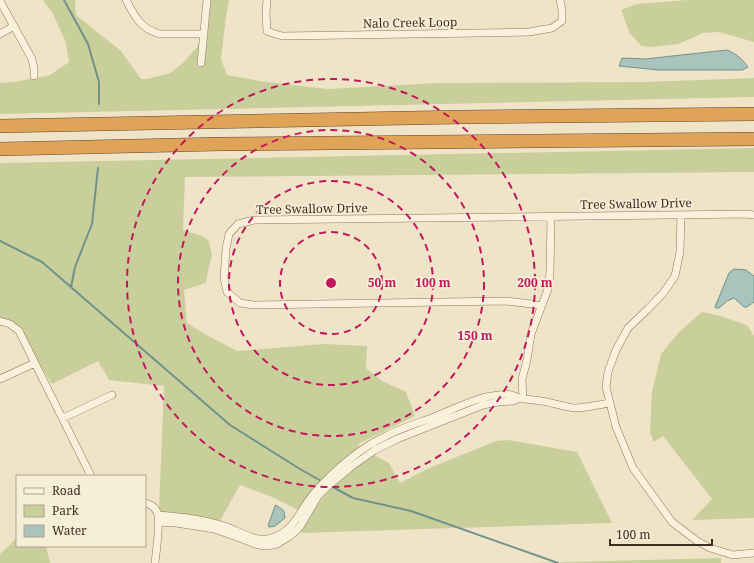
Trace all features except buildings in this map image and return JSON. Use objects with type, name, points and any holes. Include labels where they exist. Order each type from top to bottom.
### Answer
[{"type":"highway","points":[[0,126],[462,117],[752,114]]},
{"type":"highway","points":[[0,149],[213,144],[754,139]]},
{"type":"street","points":[[126,0],[138,20],[147,29],[160,34],[204,34]]},
{"type":"street","points":[[201,63],[208,0]]},
{"type":"street","name":"Nalo Creek Loop","points":[[267,0],[267,31],[282,36],[529,32],[552,28],[562,22],[560,0]]},
{"type":"street","points":[[0,1],[32,59],[34,76]]},
{"type":"street","points":[[0,34],[14,26]]},
{"type":"street","points":[[680,215],[680,252],[675,276],[664,292],[648,310],[628,328],[616,350],[608,372],[606,387],[616,427],[633,468],[672,522],[697,541],[710,548],[733,555],[754,553]]},
{"type":"street","name":"Tree Swallow Drive","points":[[541,306],[505,301],[254,305],[240,303],[227,292],[224,278],[226,249],[229,234],[238,224],[254,220],[754,215]]},
{"type":"street","points":[[521,398],[522,379],[531,334],[548,289],[552,216]]},
{"type":"street","points":[[0,321],[10,324],[20,331],[91,475]]},
{"type":"street","points":[[0,379],[35,363]]},
{"type":"street","points":[[63,418],[112,395]]},
{"type":"street","points":[[158,519],[235,533],[258,545],[267,546],[281,542],[296,531],[301,525],[316,495],[336,475],[364,456],[426,423],[470,406],[513,401],[521,398],[574,408],[610,403]]},
{"type":"street","points":[[146,503],[154,507],[158,519],[155,563]]},
{"type":"green space","points":[[43,0],[75,0],[76,15],[121,51],[141,79],[147,79],[170,73],[184,62],[197,47],[200,41],[198,67],[204,67],[211,0],[229,0],[221,59],[227,75],[260,81],[327,89],[438,83],[644,82],[754,78],[754,97],[0,114],[0,83],[30,79],[37,80],[37,78],[50,75],[69,62],[66,43],[53,14]]},
{"type":"green space","points":[[687,0],[754,0],[754,42],[719,32],[703,33],[679,44],[651,47],[641,46],[629,32],[621,10],[637,4]]},
{"type":"green space","points":[[754,148],[754,172],[185,177],[183,230],[202,236],[209,241],[212,256],[206,283],[184,290],[187,323],[237,351],[324,344],[367,346],[366,368],[382,381],[406,392],[415,416],[358,444],[360,446],[329,472],[313,488],[298,510],[272,497],[240,485],[220,521],[191,515],[161,512],[159,508],[164,386],[109,380],[98,361],[52,384],[40,365],[22,329],[11,321],[0,317],[0,163]]},
{"type":"green space","points":[[702,312],[747,325],[754,336],[754,518],[692,520],[712,499],[663,436],[654,442],[650,433],[652,392],[661,354],[680,331]]},
{"type":"green space","points":[[508,440],[577,452],[612,523],[300,532],[325,494],[338,481],[374,455],[389,463],[400,483],[427,469],[496,441]]},
{"type":"green space","points":[[15,540],[16,547],[46,547],[50,563],[0,563],[0,554]]},
{"type":"green space","points":[[721,558],[721,563],[530,563]]},
{"type":"water","points":[[727,50],[739,57],[748,67],[742,70],[659,70],[619,66],[622,58],[645,59]]},
{"type":"water","points":[[734,269],[746,270],[754,276],[754,302],[747,307],[744,307],[734,298],[727,301],[719,308],[716,308],[715,307],[729,273]]},
{"type":"water","points":[[276,505],[284,511],[285,518],[275,526],[269,527],[268,526]]},
{"type":"waterway","points":[[64,0],[88,44],[99,82],[99,104]]},
{"type":"waterway","points":[[71,287],[75,267],[92,224],[98,168]]},
{"type":"waterway","points":[[0,241],[42,262],[230,425],[323,482]]},
{"type":"waterway","points":[[331,486],[353,498],[411,511],[558,563]]}]
